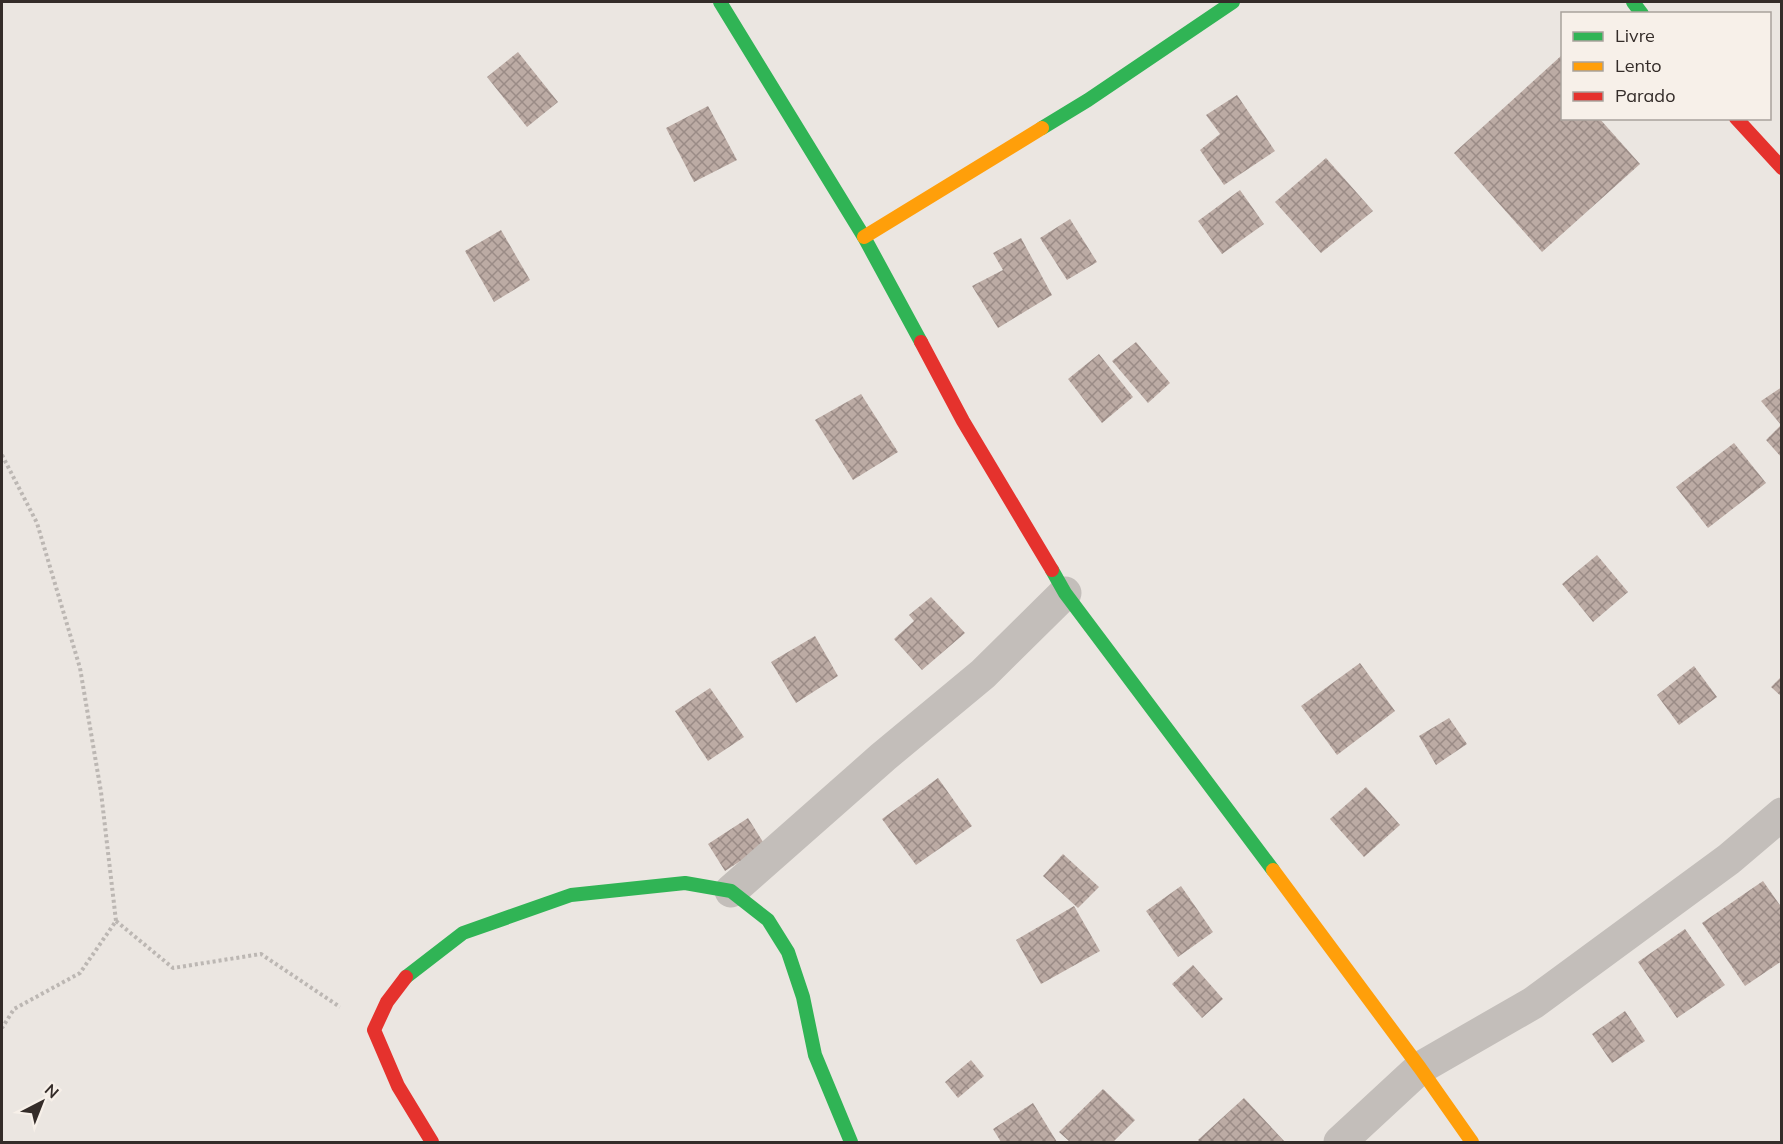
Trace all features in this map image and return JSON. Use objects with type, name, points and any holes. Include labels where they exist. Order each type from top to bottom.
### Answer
[{"type":"street","points":[[720,2],[864,237],[963,421],[1065,593],[1420,1068],[1472,1143]]},
{"type":"street","points":[[864,237],[1088,100],[1233,2]]},
{"type":"street","points":[[1738,120],[1782,168]]},
{"type":"street","points":[[731,891],[883,757],[982,674],[1065,593]]},
{"type":"street","points":[[1340,1143],[1420,1068],[1533,1003],[1729,859],[1782,814]]},
{"type":"street","points":[[432,1143],[398,1086],[374,1030],[387,1002],[409,973],[463,933],[571,895],[684,883],[731,891],[768,920],[788,952],[803,997],[815,1055],[851,1143]]},
{"type":"path","points":[[2,455],[37,523],[80,668],[101,792],[116,921],[80,973],[14,1009],[2,1028]]},
{"type":"path","points":[[116,921],[172,968],[261,954],[374,1030]]},
{"type":"building","points":[[518,52],[558,102],[527,127],[487,77]]},
{"type":"building","points":[[1561,56],[1561,120],[1601,120],[1640,164],[1542,252],[1454,153]]},
{"type":"building","points":[[1237,95],[1275,151],[1224,185],[1200,150],[1220,134],[1206,115]]},
{"type":"building","points":[[708,106],[737,160],[694,182],[666,128]]},
{"type":"building","points":[[1326,158],[1373,211],[1321,253],[1275,202]]},
{"type":"building","points":[[1240,190],[1264,224],[1222,254],[1198,221]]},
{"type":"building","points":[[1070,219],[1097,262],[1067,280],[1040,238]]},
{"type":"building","points":[[501,230],[530,280],[494,302],[465,251]]},
{"type":"building","points":[[1021,238],[1052,295],[998,328],[972,286],[1003,270],[993,253]]},
{"type":"building","points":[[1136,342],[1170,383],[1148,403],[1112,361]]},
{"type":"building","points":[[1099,354],[1133,397],[1102,423],[1068,379]]},
{"type":"building","points":[[1782,387],[1782,458],[1766,440],[1781,425],[1761,401]]},
{"type":"building","points":[[861,394],[898,452],[853,480],[815,420]]},
{"type":"building","points":[[1734,443],[1766,483],[1708,528],[1676,487]]},
{"type":"building","points":[[1597,555],[1628,592],[1593,622],[1562,584]]},
{"type":"building","points":[[931,597],[965,633],[922,670],[894,639],[914,621],[909,615]]},
{"type":"building","points":[[815,636],[838,676],[796,703],[771,662]]},
{"type":"building","points":[[1360,663],[1395,711],[1337,755],[1301,706]]},
{"type":"building","points":[[1694,666],[1717,697],[1679,725],[1657,695]]},
{"type":"building","points":[[1782,676],[1782,697],[1771,687]]},
{"type":"building","points":[[710,688],[744,737],[708,761],[675,711]]},
{"type":"building","points":[[1449,718],[1467,744],[1436,765],[1419,736]]},
{"type":"building","points":[[938,778],[972,826],[916,865],[882,819]]},
{"type":"building","points":[[1366,787],[1400,825],[1364,857],[1330,819]]},
{"type":"building","points":[[748,818],[765,845],[725,871],[708,844]]},
{"type":"building","points":[[1063,854],[1099,887],[1078,908],[1043,876]]},
{"type":"building","points":[[1763,881],[1782,908],[1782,961],[1745,986],[1702,923]]},
{"type":"building","points":[[1181,886],[1213,932],[1178,957],[1146,911]]},
{"type":"building","points":[[1074,906],[1100,951],[1041,984],[1016,940]]},
{"type":"building","points":[[1685,929],[1725,985],[1677,1018],[1638,962]]},
{"type":"building","points":[[1193,965],[1223,999],[1202,1018],[1172,984]]},
{"type":"building","points":[[1625,1011],[1645,1041],[1612,1063],[1592,1034]]},
{"type":"building","points":[[971,1060],[984,1076],[958,1098],[945,1082]]},
{"type":"building","points":[[1103,1089],[1135,1120],[1113,1142],[1070,1142],[1059,1132]]},
{"type":"building","points":[[1244,1098],[1285,1142],[1200,1142],[1198,1140]]},
{"type":"building","points":[[1033,1103],[1057,1142],[1001,1142],[993,1129]]},
{"type":"traffic: fast","points":[[720,2],[864,237],[921,342]]},
{"type":"traffic: fast","points":[[1042,128],[1088,100],[1233,2]]},
{"type":"traffic: fast","points":[[1633,2],[1640,12]]},
{"type":"traffic: fast","points":[[1052,570],[1065,593],[1273,870]]},
{"type":"traffic: fast","points":[[406,977],[463,933],[571,895],[685,883],[731,891],[768,920],[788,952],[803,997],[815,1055],[851,1142]]},
{"type":"traffic: slow","points":[[864,237],[1042,128]]},
{"type":"traffic: slow","points":[[1273,870],[1472,1142]]},
{"type":"traffic: jam","points":[[1738,120],[1782,168]]},
{"type":"traffic: jam","points":[[921,342],[963,421],[1052,570]]},
{"type":"traffic: jam","points":[[406,977],[387,1002],[374,1030],[398,1086],[432,1142]]}]
